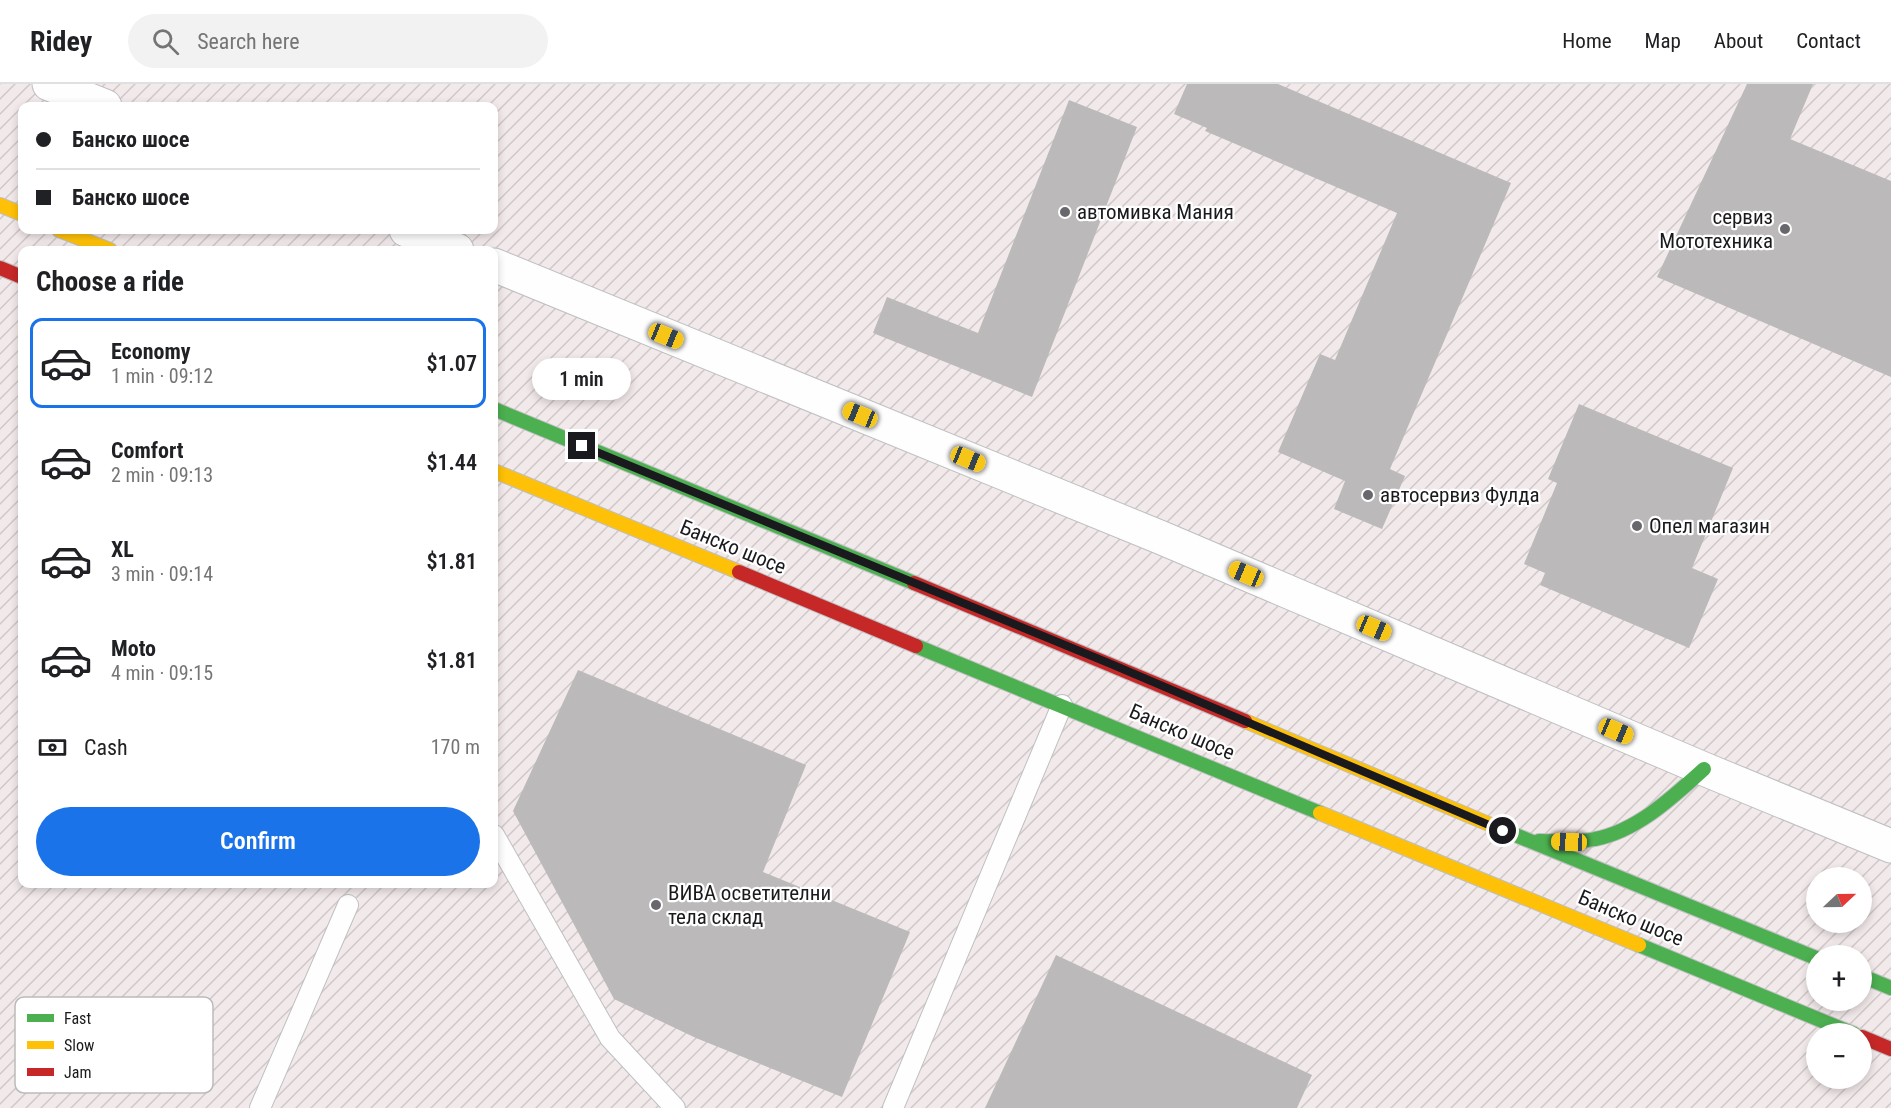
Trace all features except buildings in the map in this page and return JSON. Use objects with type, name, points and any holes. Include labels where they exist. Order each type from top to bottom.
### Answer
[{"type":"main road","points":[[0,205],[18,212]]},
{"type":"main road","points":[[69,234],[100,246]]},
{"type":"main road","points":[[0,268],[18,275]]},
{"type":"main road","name":"Банско шосе","points":[[498,411],[1100,660],[1525,840],[1806,954]]},
{"type":"main road","name":"Банско шосе","points":[[498,473],[1828,1023]]},
{"type":"main road","points":[[1525,840],[1569,842],[1605,837],[1642,819],[1704,769]]},
{"type":"main road","points":[[1872,980],[1891,988]]},
{"type":"main road","points":[[1872,1041],[1891,1049]]},
{"type":"street","points":[[50,84],[95,102]]},
{"type":"street","points":[[416,234],[447,246]]},
{"type":"street","points":[[498,267],[1162,538],[1704,769],[1891,846]]},
{"type":"lane","points":[[893,1108],[1062,705]]},
{"type":"lane","points":[[498,842],[610,1038],[675,1108]]},
{"type":"lane","points":[[260,1108],[348,905]]},
{"type":"shaded area","points":[[0,84],[1891,84],[1891,1108],[0,1108]]},
{"type":"traffic: fast","points":[[498,411],[914,583]]},
{"type":"traffic: fast","points":[[916,646],[1320,813]]},
{"type":"traffic: fast","points":[[1539,841],[1588,840],[1625,829],[1654,811],[1704,769]]},
{"type":"traffic: fast","points":[[1491,825],[1806,954]]},
{"type":"traffic: fast","points":[[1639,945],[1827,1023]]},
{"type":"traffic: fast","points":[[1872,980],[1891,988]]},
{"type":"traffic: slow","points":[[0,205],[18,212]]},
{"type":"traffic: slow","points":[[69,234],[100,246]]},
{"type":"traffic: slow","points":[[498,473],[739,572]]},
{"type":"traffic: slow","points":[[1245,721],[1491,825]]},
{"type":"traffic: slow","points":[[1320,813],[1639,945]]},
{"type":"traffic: jam","points":[[0,268],[18,275]]},
{"type":"traffic: jam","points":[[739,572],[916,646]]},
{"type":"traffic: jam","points":[[914,583],[1245,721]]},
{"type":"traffic: jam","points":[[1872,1041],[1891,1049]]},
{"type":"place","name":"автомивка Мания","points":[[1065,212]]},
{"type":"place","name":"сервиз Мототехника","points":[[1785,229]]},
{"type":"place","name":"автосервиз Фулда","points":[[1368,495]]},
{"type":"place","name":"Опел магазин","points":[[1637,526]]},
{"type":"place","name":"ВИВА осветителни тела склад","points":[[656,905]]},
{"type":"route","points":[[582,446],[1111,664],[1503,831]]}]
